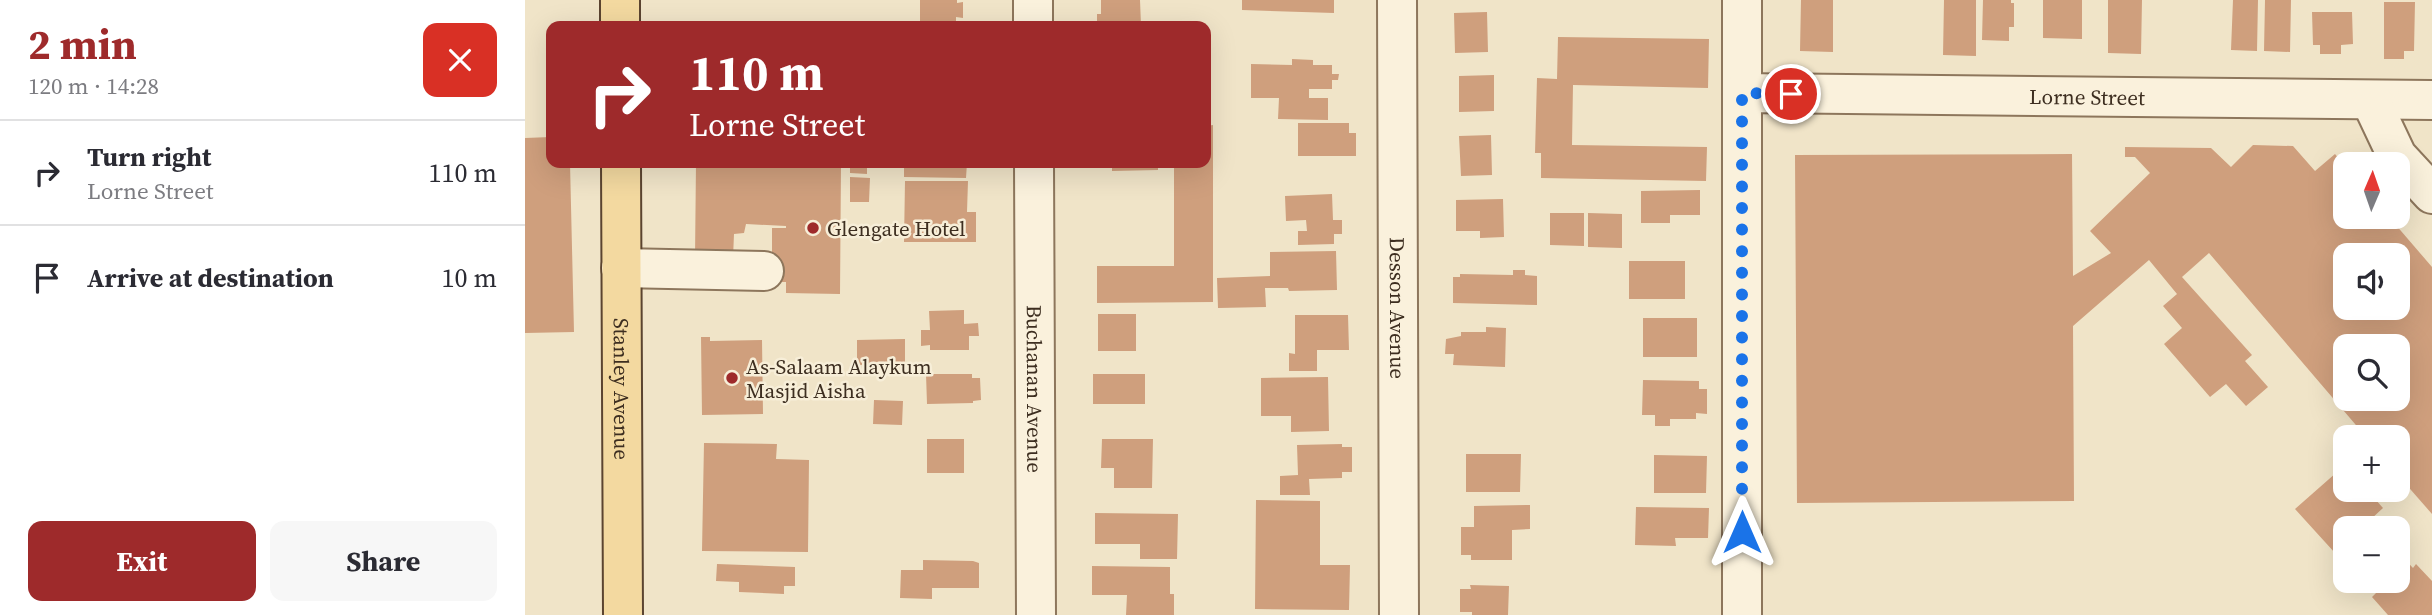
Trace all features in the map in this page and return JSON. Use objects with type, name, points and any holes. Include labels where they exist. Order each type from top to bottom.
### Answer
[{"type":"main road","points":[[620,0],[620,21]]},
{"type":"main road","name":"Stanley Avenue","points":[[621,168],[623,615]]},
{"type":"street","points":[[1033,0],[1033,21]]},
{"type":"street","name":"Desson Avenue","points":[[1397,0],[1399,615]]},
{"type":"street","points":[[1742,0],[1742,615]]},
{"type":"street","name":"Lorne Street","points":[[1742,93],[2432,100]]},
{"type":"street","points":[[2371,101],[2397,156],[2432,194]]},
{"type":"street","name":"Buchanan Avenue","points":[[1034,168],[1036,615]]},
{"type":"street","points":[[621,268],[764,271]]},
{"type":"building","points":[[920,0],[963,2],[963,18],[956,17],[956,21],[920,21]]},
{"type":"building","points":[[1101,0],[1140,0],[1141,21],[1097,21],[1097,14],[1101,14]]},
{"type":"building","points":[[1242,0],[1334,0],[1334,13],[1242,10]]},
{"type":"building","points":[[1801,0],[1833,0],[1833,52],[1800,51]]},
{"type":"building","points":[[1944,0],[1976,0],[1976,56],[1943,55]]},
{"type":"building","points":[[1983,0],[2011,0],[2011,3],[2014,3],[2014,27],[2009,27],[2009,41],[1982,40]]},
{"type":"building","points":[[2043,0],[2082,0],[2082,39],[2043,38]]},
{"type":"building","points":[[2108,0],[2142,0],[2141,54],[2108,53]]},
{"type":"building","points":[[2233,0],[2258,0],[2257,51],[2231,50]]},
{"type":"building","points":[[2265,0],[2291,0],[2290,52],[2264,51]]},
{"type":"building","points":[[2384,2],[2415,2],[2414,51],[2404,51],[2404,59],[2384,59]]},
{"type":"building","points":[[1487,12],[1488,52],[1455,53],[1454,13]]},
{"type":"building","points":[[2312,12],[2352,12],[2353,44],[2341,45],[2341,54],[2320,54],[2320,45],[2313,45]]},
{"type":"building","points":[[1558,37],[1709,39],[1708,88],[1573,85],[1572,145],[1707,147],[1706,181],[1541,178],[1541,153],[1535,153],[1537,78],[1557,79]]},
{"type":"building","points":[[1292,59],[1313,60],[1313,65],[1332,65],[1332,74],[1339,74],[1338,80],[1332,80],[1332,89],[1309,89],[1309,98],[1328,98],[1328,120],[1278,119],[1279,98],[1251,98],[1251,64],[1292,65]]},
{"type":"building","points":[[1494,75],[1494,111],[1459,112],[1459,76]]},
{"type":"building","points":[[1298,123],[1349,123],[1349,133],[1356,133],[1356,156],[1298,156]]},
{"type":"building","points":[[1211,125],[1213,302],[1097,303],[1097,266],[1174,266],[1174,168],[1211,168]]},
{"type":"building","points":[[1491,135],[1492,175],[1461,176],[1459,136]]},
{"type":"building","points":[[546,137],[546,168],[570,168],[574,332],[525,333],[525,138]]},
{"type":"building","points":[[2253,145],[2293,146],[2315,171],[2333,156],[2333,229],[2399,229],[2432,267],[2432,514],[2410,489],[2410,425],[2356,425],[2344,411],[2410,411],[2410,334],[2333,334],[2333,398],[2209,253],[2182,277],[2252,355],[2245,361],[2268,387],[2246,406],[2226,384],[2210,397],[2164,344],[2182,328],[2163,306],[2177,294],[2149,260],[2073,326],[2074,501],[1797,503],[1795,155],[2072,154],[2073,276],[2111,253],[2090,231],[2150,173],[2135,157],[2125,157],[2125,147],[2211,148],[2231,167]]},
{"type":"building","name":"Glengate Hotel","points":[[696,168],[841,168],[840,294],[786,293],[786,282],[772,282],[772,228],[786,226],[746,224],[744,233],[734,234],[733,258],[695,258]]},
{"type":"building","points":[[850,168],[867,168],[867,174],[850,173]]},
{"type":"building","points":[[904,168],[967,168],[966,178],[904,177]]},
{"type":"building","points":[[1112,168],[1158,168],[1158,170],[1112,171]]},
{"type":"building","points":[[850,177],[870,178],[869,202],[850,202]]},
{"type":"building","points":[[905,181],[968,181],[967,212],[976,212],[976,242],[904,242]]},
{"type":"building","points":[[1700,190],[1700,215],[1670,215],[1670,223],[1641,223],[1641,191]]},
{"type":"building","points":[[1332,194],[1333,220],[1342,220],[1342,234],[1334,234],[1334,244],[1298,245],[1298,231],[1307,231],[1306,220],[1286,221],[1285,196]]},
{"type":"building","points":[[1503,199],[1504,237],[1480,238],[1480,231],[1456,231],[1456,200]]},
{"type":"building","points":[[1550,213],[1584,213],[1584,246],[1550,245]]},
{"type":"building","points":[[1588,213],[1622,214],[1622,248],[1588,247]]},
{"type":"building","points":[[1336,251],[1337,290],[1289,291],[1288,288],[1265,288],[1266,307],[1218,308],[1217,278],[1270,276],[1270,252]]},
{"type":"building","points":[[1629,261],[1685,261],[1685,299],[1629,299]]},
{"type":"building","points":[[1513,270],[1525,270],[1525,275],[1537,276],[1537,305],[1453,303],[1453,277],[1460,277],[1460,274],[1513,275]]},
{"type":"building","points":[[964,310],[964,324],[978,323],[979,336],[969,336],[969,350],[930,350],[930,345],[921,346],[921,330],[930,330],[929,311]]},
{"type":"building","points":[[1098,314],[1136,314],[1136,351],[1098,351]]},
{"type":"building","points":[[1295,315],[1348,315],[1349,350],[1317,350],[1317,371],[1289,371],[1289,353],[1295,354]]},
{"type":"building","points":[[1643,318],[1697,318],[1697,357],[1643,357]]},
{"type":"building","points":[[1486,327],[1506,328],[1505,367],[1453,365],[1454,354],[1445,354],[1446,339],[1461,336],[1461,332],[1486,332]]},
{"type":"building","name":"As-Salaam Alaykum Masjid Aisha","points":[[701,337],[710,337],[710,341],[762,340],[763,414],[702,415]]},
{"type":"building","points":[[905,339],[905,364],[857,365],[857,340]]},
{"type":"building","points":[[926,374],[972,374],[972,378],[980,378],[981,400],[973,403],[927,404]]},
{"type":"building","points":[[1093,374],[1145,374],[1145,404],[1093,404]]},
{"type":"building","points":[[1328,377],[1329,431],[1291,432],[1291,416],[1261,416],[1261,378]]},
{"type":"building","points":[[1643,380],[1699,381],[1699,389],[1707,389],[1707,414],[1696,413],[1696,419],[1670,419],[1670,426],[1655,426],[1655,415],[1642,415]]},
{"type":"building","points":[[874,400],[903,401],[902,425],[873,424]]},
{"type":"building","points":[[927,439],[964,439],[964,473],[927,473]]},
{"type":"building","points":[[1102,439],[1153,439],[1152,488],[1114,488],[1114,468],[1101,468]]},
{"type":"building","points":[[704,443],[777,444],[776,459],[809,460],[808,552],[702,551]]},
{"type":"building","points":[[1342,444],[1342,447],[1352,447],[1352,472],[1342,472],[1342,478],[1309,479],[1310,495],[1280,495],[1280,476],[1298,475],[1297,445]]},
{"type":"building","points":[[1466,454],[1521,454],[1520,492],[1466,492]]},
{"type":"building","points":[[1654,455],[1707,456],[1706,493],[1654,493]]},
{"type":"building","points":[[2333,476],[2333,502],[2378,502],[2383,508],[2374,516],[2333,516],[2333,551],[2295,509]]},
{"type":"building","points":[[1256,500],[1320,501],[1320,565],[1350,565],[1349,610],[1255,609]]},
{"type":"building","points":[[1530,505],[1530,529],[1512,530],[1512,560],[1471,560],[1471,555],[1461,555],[1461,527],[1474,527],[1474,506]]},
{"type":"building","points":[[1636,507],[1709,508],[1708,538],[1675,538],[1676,546],[1635,545]]},
{"type":"building","points":[[1095,513],[1178,514],[1177,559],[1140,559],[1140,544],[1095,544]]},
{"type":"building","points":[[923,560],[979,563],[979,588],[932,588],[932,599],[900,598],[901,570],[923,570]]},
{"type":"building","points":[[717,564],[795,567],[795,586],[784,586],[784,594],[739,592],[739,582],[716,581]]},
{"type":"building","points":[[2416,564],[2432,581],[2432,615],[2388,615],[2372,597],[2376,593],[2410,593],[2410,565],[2413,568]]},
{"type":"building","points":[[1092,566],[1170,567],[1170,594],[1174,594],[1174,615],[1126,615],[1127,595],[1092,595]]},
{"type":"building","points":[[1470,585],[1509,586],[1508,615],[1472,615],[1472,612],[1460,612],[1460,589],[1471,589]]},
{"type":"place","name":"Glengate Hotel","points":[[813,228]]},
{"type":"place","name":"As-Salaam Alaykum Masjid Aisha","points":[[732,378]]},
{"type":"route","points":[[1742,532],[1742,93],[1791,94]]}]
